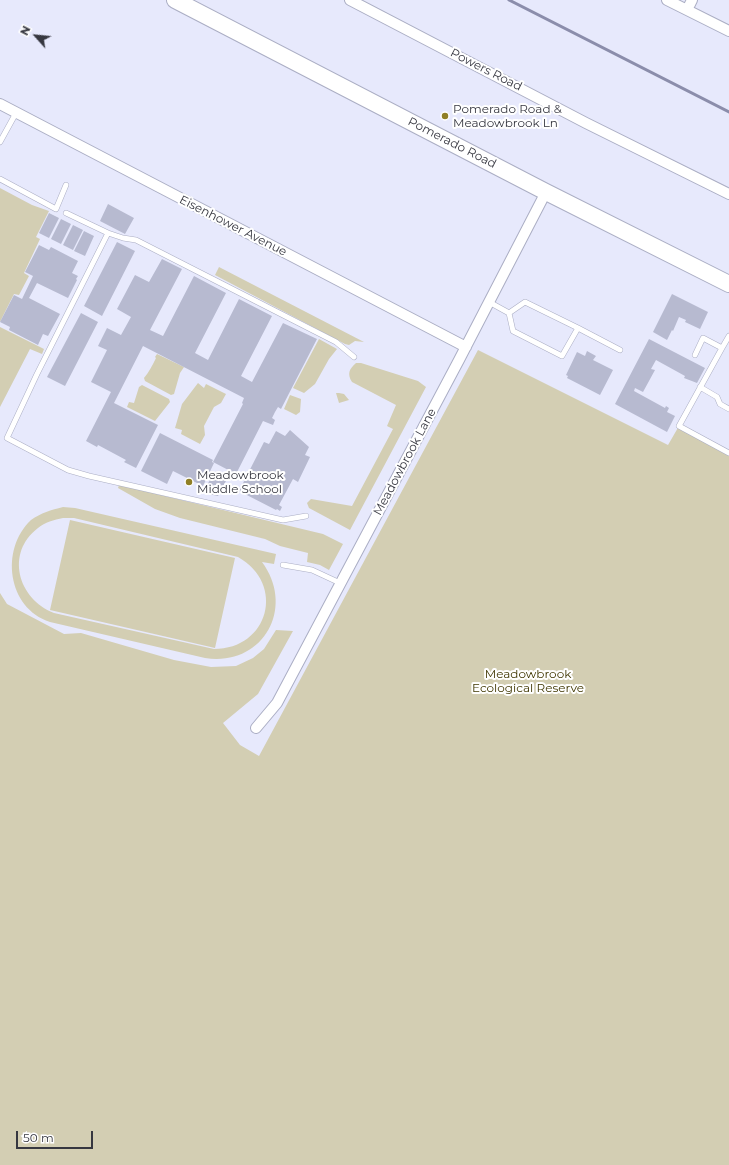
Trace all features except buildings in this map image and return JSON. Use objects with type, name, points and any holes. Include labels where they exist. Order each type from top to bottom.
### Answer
[{"type":"main road","name":"Pomerado Road","points":[[175,0],[546,192],[729,284]]},
{"type":"street","name":"Powers Road","points":[[350,0],[586,123],[729,194]]},
{"type":"street","points":[[667,0],[729,31]]},
{"type":"street","points":[[687,10],[692,0]]},
{"type":"street","name":"Eisenhower Avenue","points":[[0,104],[466,347]]},
{"type":"street","name":"Meadowbrook Lane","points":[[256,728],[277,703],[466,347],[546,192]]},
{"type":"lane","points":[[0,142],[16,113]]},
{"type":"lane","points":[[0,180],[56,208],[66,185]]},
{"type":"lane","points":[[66,213],[108,233],[123,238],[136,240],[336,342],[354,356]]},
{"type":"lane","points":[[108,233],[37,374],[7,438],[68,470],[90,476],[283,520],[306,516]]},
{"type":"lane","points":[[489,302],[509,313],[514,331],[562,356],[578,328]]},
{"type":"lane","points":[[509,313],[525,302],[620,350]]},
{"type":"lane","points":[[729,336],[679,426],[729,453]]},
{"type":"lane","points":[[695,355],[703,338],[722,348]]},
{"type":"lane","points":[[700,387],[717,397],[720,404],[729,409]]},
{"type":"lane","points":[[283,565],[312,570],[340,583]]},
{"type":"green space","points":[[0,188],[32,205],[49,211],[36,237],[40,239],[24,273],[29,276],[19,295],[14,294],[0,322]]},
{"type":"green space","points":[[219,267],[364,342],[355,341],[349,345],[345,344],[215,275]]},
{"type":"green space","points":[[0,327],[44,349],[42,354],[30,349],[0,407]]},
{"type":"green space","points":[[319,339],[337,349],[329,359],[315,384],[304,393],[293,388]]},
{"type":"green space","name":"Meadowbrook Ecological Reserve","points":[[478,350],[668,445],[679,426],[729,455],[729,1165],[0,1165],[0,593],[7,604],[64,634],[81,633],[174,660],[211,667],[236,666],[253,658],[264,649],[276,630],[293,631],[258,694],[223,723],[240,745],[259,756]]},
{"type":"green space","points":[[157,354],[184,367],[180,373],[174,394],[171,395],[145,381],[144,378],[152,366]]},
{"type":"green space","points":[[356,363],[361,363],[418,381],[426,387],[350,530],[309,508],[307,503],[311,499],[352,506],[393,429],[387,426],[396,405],[352,382],[350,372]]},
{"type":"green space","points":[[198,383],[204,388],[206,384],[226,394],[221,403],[214,407],[204,426],[205,435],[200,444],[181,434],[182,430],[175,428],[182,404]]},
{"type":"green space","points":[[142,385],[169,399],[170,402],[155,421],[127,407],[129,402],[134,403],[139,387]]},
{"type":"green space","points":[[336,393],[344,394],[349,400],[339,403]]},
{"type":"green space","points":[[290,395],[301,399],[300,412],[296,415],[284,409]]},
{"type":"green space","points":[[119,485],[323,534],[343,544],[329,570],[320,565],[307,562],[308,553],[280,546],[265,539],[180,518],[155,509],[118,488]]},
{"type":"green space","points":[[63,507],[75,508],[276,554],[274,564],[262,562],[272,580],[276,598],[274,615],[268,631],[257,644],[243,653],[225,658],[205,658],[50,622],[36,615],[25,604],[17,591],[13,577],[12,561],[15,546],[21,532],[31,520],[42,514]],"holes":[[[63,518],[74,518],[238,557],[253,569],[262,583],[266,598],[265,613],[258,627],[248,638],[233,646],[214,649],[54,613],[42,606],[24,587],[20,575],[19,562],[22,550],[28,538],[41,526]]]},
{"type":"green space","points":[[70,520],[235,558],[215,648],[50,610]]},
{"type":"waterway","points":[[509,0],[729,112]]},
{"type":"place","name":"Pomerado Road & Meadowbrook Ln","points":[[445,116]]},
{"type":"place","name":"Meadowbrook Middle School","points":[[189,482]]}]
